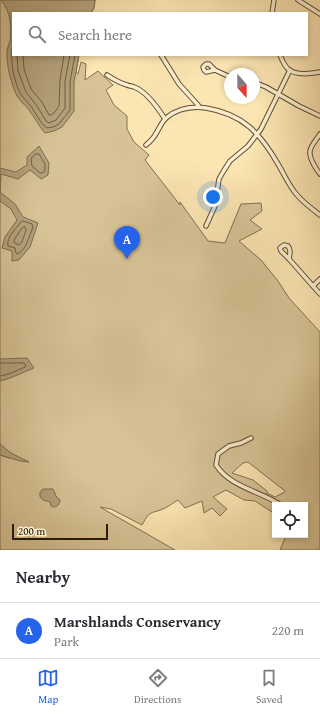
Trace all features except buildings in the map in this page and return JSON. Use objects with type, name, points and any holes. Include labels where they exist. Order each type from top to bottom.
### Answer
[{"type":"street","points":[[272,12],[274,0]]},
{"type":"street","points":[[298,0],[320,14]]},
{"type":"street","points":[[162,56],[179,84],[199,107]]},
{"type":"street","points":[[280,56],[285,65],[290,70],[299,74],[320,72]]},
{"type":"street","points":[[215,70],[224,74]]},
{"type":"street","points":[[206,226],[215,206],[218,183],[223,172],[230,161],[248,146],[261,129],[290,70]]},
{"type":"street","points":[[107,75],[142,91],[156,106],[165,119]]},
{"type":"street","points":[[260,84],[320,116]]},
{"type":"street","points":[[146,145],[153,138],[165,119],[186,108],[199,107],[211,109],[236,117],[248,125],[257,134],[270,151],[297,196],[320,215]]},
{"type":"street","points":[[320,134],[310,152],[313,163],[320,174]]},
{"type":"street","points":[[289,259],[320,294]]},
{"type":"street","points":[[313,286],[320,279]]},
{"type":"street","points":[[251,438],[241,443],[229,446],[218,454],[216,466],[224,476],[276,502]]},
{"type":"shaded area","points":[[0,0],[95,0],[94,8],[92,12],[12,12],[12,56],[79,56],[76,72],[78,74],[81,62],[86,64],[85,80],[98,71],[113,85],[106,90],[114,105],[127,116],[127,129],[134,142],[149,155],[145,160],[180,205],[180,202],[208,241],[225,243],[241,204],[261,203],[262,211],[250,220],[262,229],[239,241],[261,260],[278,281],[289,298],[320,332],[320,550],[280,550],[285,538],[308,538],[308,502],[272,502],[272,512],[255,501],[244,500],[226,490],[213,497],[227,509],[220,516],[212,508],[204,513],[202,501],[185,508],[178,500],[167,507],[150,514],[142,525],[111,509],[100,507],[175,550],[0,550],[0,455],[9,458],[0,453]],"holes":[[[248,462],[285,491],[275,497],[267,493],[267,491],[253,480],[232,473],[243,463]]]},
{"type":"water","points":[[1,0],[95,0],[94,8],[92,12],[12,12],[12,56],[79,56],[74,82],[74,111],[62,127],[54,131],[45,133],[29,110],[18,98],[15,91],[9,74],[7,61],[7,50],[11,36],[11,25],[9,15]]},
{"type":"water","points":[[39,146],[49,163],[48,175],[41,179],[30,170],[18,179],[1,174],[0,192],[0,168],[16,172],[27,165],[27,157]]},
{"type":"water","points":[[0,192],[15,204],[23,217],[38,223],[30,247],[19,260],[12,261],[12,251],[2,248],[5,237],[17,220],[11,209],[0,201]]},
{"type":"water","points":[[27,358],[34,368],[0,381],[0,359]]},
{"type":"water","points":[[0,444],[11,453],[29,462],[0,455]]},
{"type":"water","points":[[43,489],[53,489],[56,496],[60,500],[58,505],[53,507],[51,506],[50,502],[43,500],[40,497],[40,492]]},
{"type":"place","name":"Marshlands Conservancy","points":[[127,259]]}]
